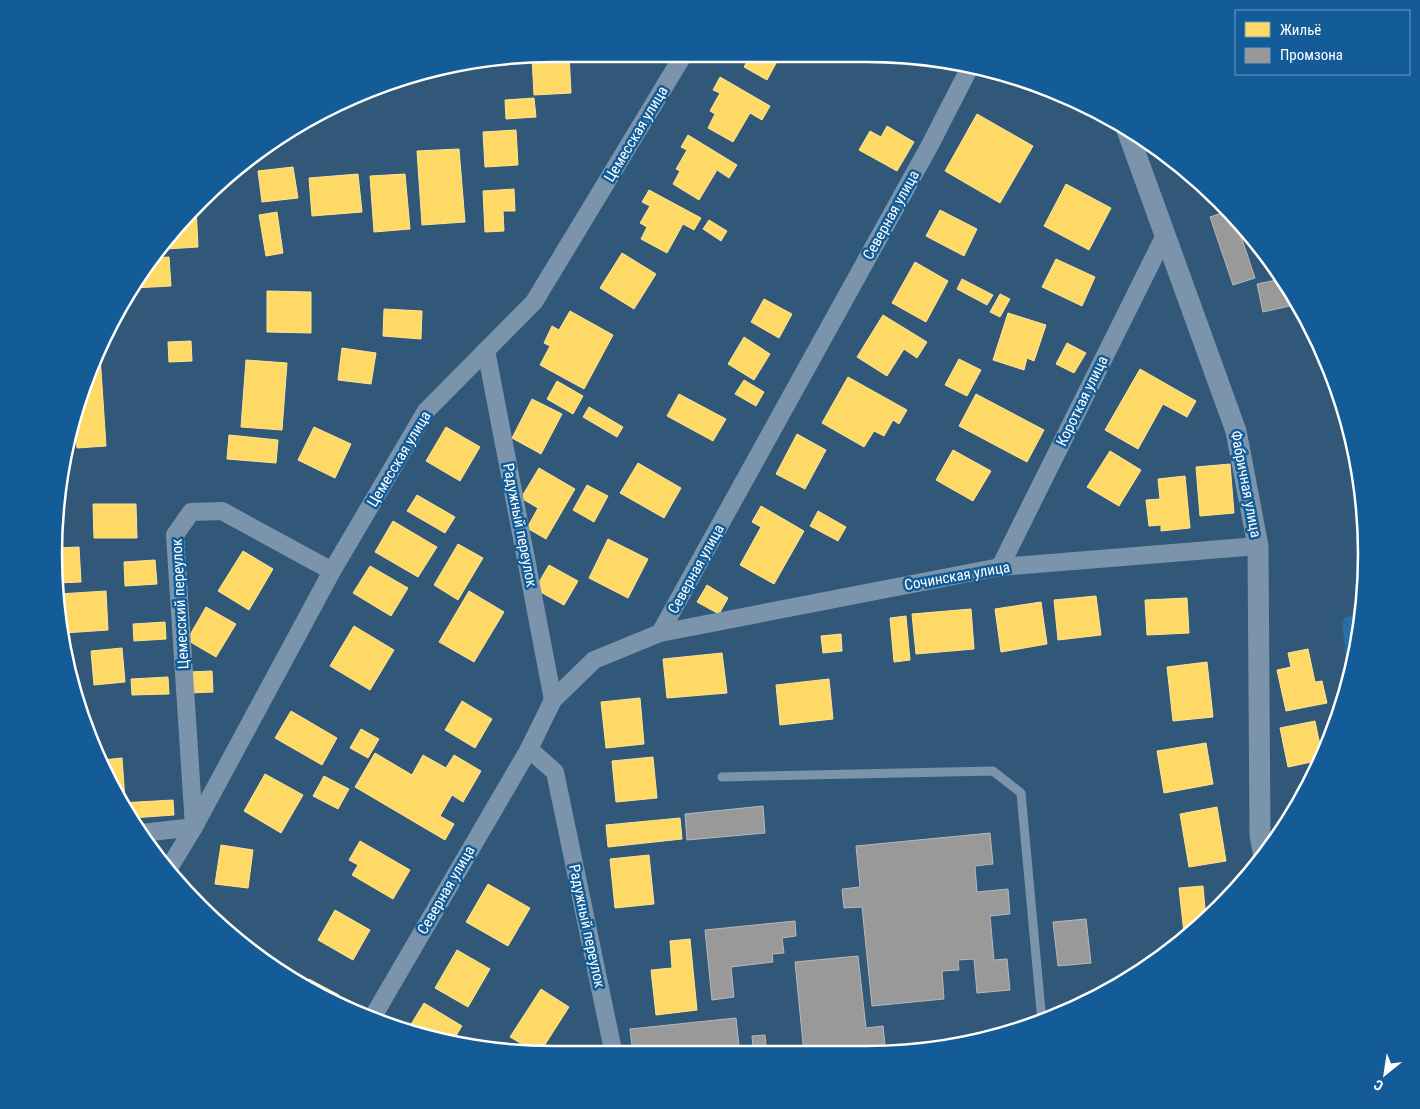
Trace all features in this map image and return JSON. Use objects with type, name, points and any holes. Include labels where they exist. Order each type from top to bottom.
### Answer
[{"type":"street","name":"Цемесская улица","points":[[172,863],[194,827],[332,571],[426,411],[534,302],[679,62]]},
{"type":"street","name":"Северная улица","points":[[375,1012],[529,749],[553,700],[594,660],[660,633],[930,145],[967,73]]},
{"type":"street","name":"Фабричная улица","points":[[1130,140],[1236,431],[1258,546],[1260,835],[1262,846]]},
{"type":"street","name":"Короткая улица","points":[[1000,567],[1165,235]]},
{"type":"street","name":"Радужный переулок","points":[[486,350],[553,700]]},
{"type":"street","name":"Цемесский переулок","points":[[194,827],[175,534],[191,512],[222,512],[332,571]]},
{"type":"street","name":"Сочинская улица","points":[[660,633],[1000,567],[1258,546]]},
{"type":"street","name":"Радужный переулок","points":[[529,749],[555,772],[612,1046]]},
{"type":"street","points":[[148,832],[194,827]]},
{"type":"lane","points":[[722,777],[993,771],[1021,793],[1041,1014]]},
{"type":"green space","points":[[1353,614],[1346,659],[1342,620]]},
{"type":"building: Жильё","points":[[569,62],[571,93],[534,95],[532,63]]},
{"type":"building: Жильё","points":[[747,62],[777,62],[767,80],[744,67]]},
{"type":"building: Жильё","points":[[720,77],[770,106],[762,120],[750,113],[733,142],[708,128],[715,114],[710,111],[720,93],[713,90]]},
{"type":"building: Жильё","points":[[534,98],[536,117],[506,119],[505,100]]},
{"type":"building: Жильё","points":[[977,114],[1033,146],[1000,203],[945,171]]},
{"type":"building: Жильё","points":[[887,126],[914,142],[897,171],[859,150],[870,131],[881,137]]},
{"type":"building: Жильё","points":[[516,130],[518,165],[485,167],[483,132]]},
{"type":"building: Жильё","points":[[688,135],[737,165],[729,178],[717,170],[699,200],[673,184],[680,171],[676,169],[687,150],[681,147]]},
{"type":"building: Жильё","points":[[459,149],[465,222],[422,225],[417,151]]},
{"type":"building: Жильё","points":[[293,167],[298,198],[262,202],[258,171]]},
{"type":"building: Жильё","points":[[358,174],[362,212],[312,216],[309,178]]},
{"type":"building: Жильё","points":[[405,174],[410,229],[374,232],[370,176]]},
{"type":"building: Жильё","points":[[1066,184],[1111,208],[1089,250],[1044,226]]},
{"type":"building: Жильё","points":[[514,189],[515,211],[503,211],[504,231],[485,232],[483,191]]},
{"type":"building: Жильё","points":[[649,190],[701,218],[694,230],[683,224],[667,253],[641,239],[647,227],[640,223],[650,206],[642,202]]},
{"type":"building: Жильё","points":[[940,210],[977,229],[964,256],[926,236]]},
{"type":"building: Жильё","points":[[277,212],[283,253],[266,256],[259,215]]},
{"type":"building: Жильё","points":[[197,218],[198,247],[169,249]]},
{"type":"building: Жильё","points":[[709,220],[727,231],[721,241],[703,229]]},
{"type":"building: Жильё","points":[[622,253],[656,274],[634,309],[600,288]]},
{"type":"building: Жильё","points":[[169,257],[171,286],[141,288],[145,281],[162,258]]},
{"type":"building: Жильё","points":[[1056,259],[1095,277],[1082,306],[1042,287]]},
{"type":"building: Жильё","points":[[915,262],[948,281],[926,322],[892,303]]},
{"type":"building: Жильё","points":[[962,279],[993,295],[987,305],[957,289]]},
{"type":"building: Жильё","points":[[267,291],[311,292],[311,333],[267,332]]},
{"type":"building: Жильё","points":[[1000,294],[1010,299],[1000,317],[990,312]]},
{"type":"building: Жильё","points":[[764,299],[792,314],[779,338],[751,322]]},
{"type":"building: Жильё","points":[[384,309],[422,311],[421,339],[383,336]]},
{"type":"building: Жильё","points":[[570,311],[613,335],[584,389],[540,365],[550,346],[544,343],[552,326],[559,330]]},
{"type":"building: Жильё","points":[[1008,313],[1046,325],[1034,361],[1027,358],[1024,370],[993,360]]},
{"type":"building: Жильё","points":[[883,315],[927,342],[917,358],[904,349],[887,376],[857,357]]},
{"type":"building: Жильё","points":[[744,337],[770,354],[754,380],[728,364]]},
{"type":"building: Жильё","points":[[191,341],[192,361],[169,362],[168,342]]},
{"type":"building: Жильё","points":[[1067,343],[1086,353],[1074,373],[1056,364]]},
{"type":"building: Жильё","points":[[342,348],[376,353],[371,384],[338,380]]},
{"type":"building: Жильё","points":[[959,359],[981,370],[967,396],[945,385]]},
{"type":"building: Жильё","points":[[246,360],[287,363],[282,430],[241,427]]},
{"type":"building: Жильё","points":[[101,365],[106,446],[77,448],[79,427]]},
{"type":"building: Жильё","points":[[1140,369],[1196,401],[1187,417],[1163,404],[1138,449],[1105,430]]},
{"type":"building: Жильё","points":[[848,377],[907,410],[899,424],[893,420],[884,436],[874,431],[864,447],[822,423]]},
{"type":"building: Жильё","points":[[744,380],[764,392],[756,406],[735,394]]},
{"type":"building: Жильё","points":[[557,381],[583,396],[573,414],[547,399]]},
{"type":"building: Жильё","points":[[679,394],[726,419],[713,441],[667,416]]},
{"type":"building: Жильё","points":[[976,394],[1044,430],[1027,462],[959,426]]},
{"type":"building: Жильё","points":[[532,399],[562,414],[541,454],[512,438]]},
{"type":"building: Жильё","points":[[589,407],[623,427],[617,437],[583,417]]},
{"type":"building: Жильё","points":[[314,427],[351,444],[335,478],[298,460]]},
{"type":"building: Жильё","points":[[446,427],[480,447],[460,481],[426,461]]},
{"type":"building: Жильё","points":[[797,434],[826,450],[805,489],[776,474]]},
{"type":"building: Жильё","points":[[229,435],[278,440],[276,463],[227,459]]},
{"type":"building: Жильё","points":[[953,450],[991,471],[973,501],[936,480]]},
{"type":"building: Жильё","points":[[1110,451],[1141,470],[1119,506],[1087,487]]},
{"type":"building: Жильё","points":[[638,463],[681,488],[664,518],[620,493]]},
{"type":"building: Жильё","points":[[1230,464],[1234,513],[1200,516],[1196,467]]},
{"type":"building: Жильё","points":[[539,468],[575,489],[546,539],[527,528],[538,508],[521,498]]},
{"type":"building: Жильё","points":[[1185,476],[1190,528],[1161,531],[1161,525],[1149,526],[1146,500],[1160,499],[1158,479]]},
{"type":"building: Жильё","points":[[587,485],[608,496],[594,522],[573,510]]},
{"type":"building: Жильё","points":[[417,495],[455,517],[445,533],[407,511]]},
{"type":"building: Жильё","points":[[93,504],[136,504],[137,538],[94,538]]},
{"type":"building: Жильё","points":[[761,506],[804,531],[774,584],[740,565],[761,527],[752,522]]},
{"type":"building: Жильё","points":[[818,511],[846,527],[838,541],[810,526]]},
{"type":"building: Жильё","points":[[393,521],[437,547],[418,577],[375,552]]},
{"type":"building: Жильё","points":[[608,539],[648,559],[628,598],[589,578]]},
{"type":"building: Жильё","points":[[458,544],[483,558],[458,600],[434,585]]},
{"type":"building: Жильё","points":[[79,547],[81,582],[64,583],[62,548]]},
{"type":"building: Жильё","points":[[243,551],[273,569],[249,610],[218,591]]},
{"type":"building: Жильё","points":[[155,560],[157,584],[125,586],[124,562]]},
{"type":"building: Жильё","points":[[549,565],[578,581],[564,605],[535,589]]},
{"type":"building: Жильё","points":[[370,566],[408,588],[391,616],[353,593]]},
{"type":"building: Жильё","points":[[707,585],[728,598],[719,614],[697,602]]},
{"type":"building: Жильё","points":[[106,591],[108,630],[69,633],[65,594]]},
{"type":"building: Жильё","points":[[469,591],[504,612],[474,662],[439,642]]},
{"type":"building: Жильё","points":[[1096,596],[1101,635],[1058,640],[1054,600]]},
{"type":"building: Жильё","points":[[1187,598],[1189,633],[1147,635],[1145,600]]},
{"type":"building: Жильё","points":[[1041,602],[1047,644],[1001,652],[995,609]]},
{"type":"building: Жильё","points":[[206,607],[236,624],[216,657],[187,640]]},
{"type":"building: Жильё","points":[[971,609],[974,649],[916,654],[912,614]]},
{"type":"building: Жильё","points":[[906,616],[910,660],[894,662],[890,618]]},
{"type":"building: Жильё","points":[[165,622],[166,639],[134,641],[133,624]]},
{"type":"building: Жильё","points":[[354,626],[394,650],[370,690],[330,666]]},
{"type":"building: Жильё","points":[[841,634],[842,651],[823,653],[821,636]]},
{"type":"building: Жильё","points":[[122,648],[125,682],[94,685],[91,651]]},
{"type":"building: Жильё","points":[[1308,649],[1315,682],[1322,681],[1327,703],[1286,711],[1277,670],[1291,667],[1288,653]]},
{"type":"building: Жильё","points":[[722,653],[727,693],[667,698],[663,659]]},
{"type":"building: Жильё","points":[[1207,662],[1213,717],[1173,721],[1167,667]]},
{"type":"building: Жильё","points":[[212,671],[213,692],[190,693],[189,672]]},
{"type":"building: Жильё","points":[[168,677],[169,694],[132,695],[131,679]]},
{"type":"building: Жильё","points":[[829,679],[833,719],[780,725],[776,685]]},
{"type":"building: Жильё","points":[[640,698],[644,744],[606,748],[601,702]]},
{"type":"building: Жильё","points":[[462,701],[492,719],[475,748],[445,730]]},
{"type":"building: Жильё","points":[[291,711],[337,738],[322,765],[275,738]]},
{"type":"building: Жильё","points":[[1315,721],[1320,744],[1311,762],[1288,767],[1280,728]]},
{"type":"building: Жильё","points":[[361,729],[379,739],[368,758],[350,748]]},
{"type":"building: Жильё","points":[[1206,743],[1213,784],[1164,793],[1157,751]]},
{"type":"building: Жильё","points":[[375,753],[412,775],[423,755],[446,768],[454,755],[481,771],[463,802],[452,795],[440,816],[454,824],[445,840],[355,787]]},
{"type":"building: Жильё","points":[[653,757],[657,798],[616,802],[612,761]]},
{"type":"building: Жильё","points":[[122,758],[125,794],[113,772],[107,759]]},
{"type":"building: Жильё","points":[[265,774],[303,795],[281,833],[244,811]]},
{"type":"building: Жильё","points":[[324,776],[349,789],[338,809],[313,796]]},
{"type":"building: Жильё","points":[[173,800],[174,815],[139,817],[129,802]]},
{"type":"building: Жильё","points":[[1217,807],[1226,861],[1189,867],[1180,814]]},
{"type":"building: Жильё","points":[[680,818],[682,839],[608,847],[606,825]]},
{"type":"building: Жильё","points":[[360,841],[410,870],[393,899],[352,875],[358,865],[349,860]]},
{"type":"building: Жильё","points":[[221,845],[253,850],[248,888],[215,884]]},
{"type":"building: Жильё","points":[[649,855],[654,904],[615,908],[610,859]]},
{"type":"building: Жильё","points":[[488,884],[530,908],[508,946],[466,922]]},
{"type":"building: Жильё","points":[[1203,886],[1205,910],[1184,929],[1179,888]]},
{"type":"building: Жильё","points":[[335,910],[370,930],[353,960],[318,940]]},
{"type":"building: Жильё","points":[[690,939],[697,1010],[656,1015],[651,970],[672,968],[670,941]]},
{"type":"building: Жильё","points":[[457,950],[490,969],[468,1007],[435,988]]},
{"type":"building: Жильё","points":[[309,979],[339,995],[337,996],[308,981]]},
{"type":"building: Жильё","points":[[541,989],[569,1007],[544,1046],[524,1045],[510,1037]]},
{"type":"building: Жильё","points":[[424,1003],[462,1026],[456,1036],[411,1025]]},
{"type":"building: Промзона","points":[[1220,214],[1242,238],[1255,278],[1233,285],[1210,217]]},
{"type":"building: Промзона","points":[[1275,280],[1290,306],[1263,312],[1257,284]]},
{"type":"building: Промзона","points":[[763,806],[765,833],[687,840],[685,814]]},
{"type":"building: Промзона","points":[[990,833],[993,864],[975,866],[977,892],[1008,889],[1010,914],[990,916],[994,960],[1007,959],[1010,990],[977,993],[974,959],[958,960],[959,970],[942,971],[944,999],[872,1006],[862,907],[844,908],[842,889],[860,887],[856,846]]},
{"type":"building: Промзона","points":[[1086,919],[1091,963],[1058,966],[1053,922]]},
{"type":"building: Промзона","points":[[795,921],[796,936],[782,938],[784,953],[772,954],[773,962],[731,967],[734,997],[712,1000],[705,930]]},
{"type":"building: Промзона","points":[[858,956],[866,1028],[883,1026],[885,1045],[803,1046],[795,962]]},
{"type":"building: Промзона","points":[[736,1018],[739,1046],[632,1046],[630,1029]]},
{"type":"building: Промзона","points":[[765,1035],[766,1046],[753,1046],[752,1036]]}]
